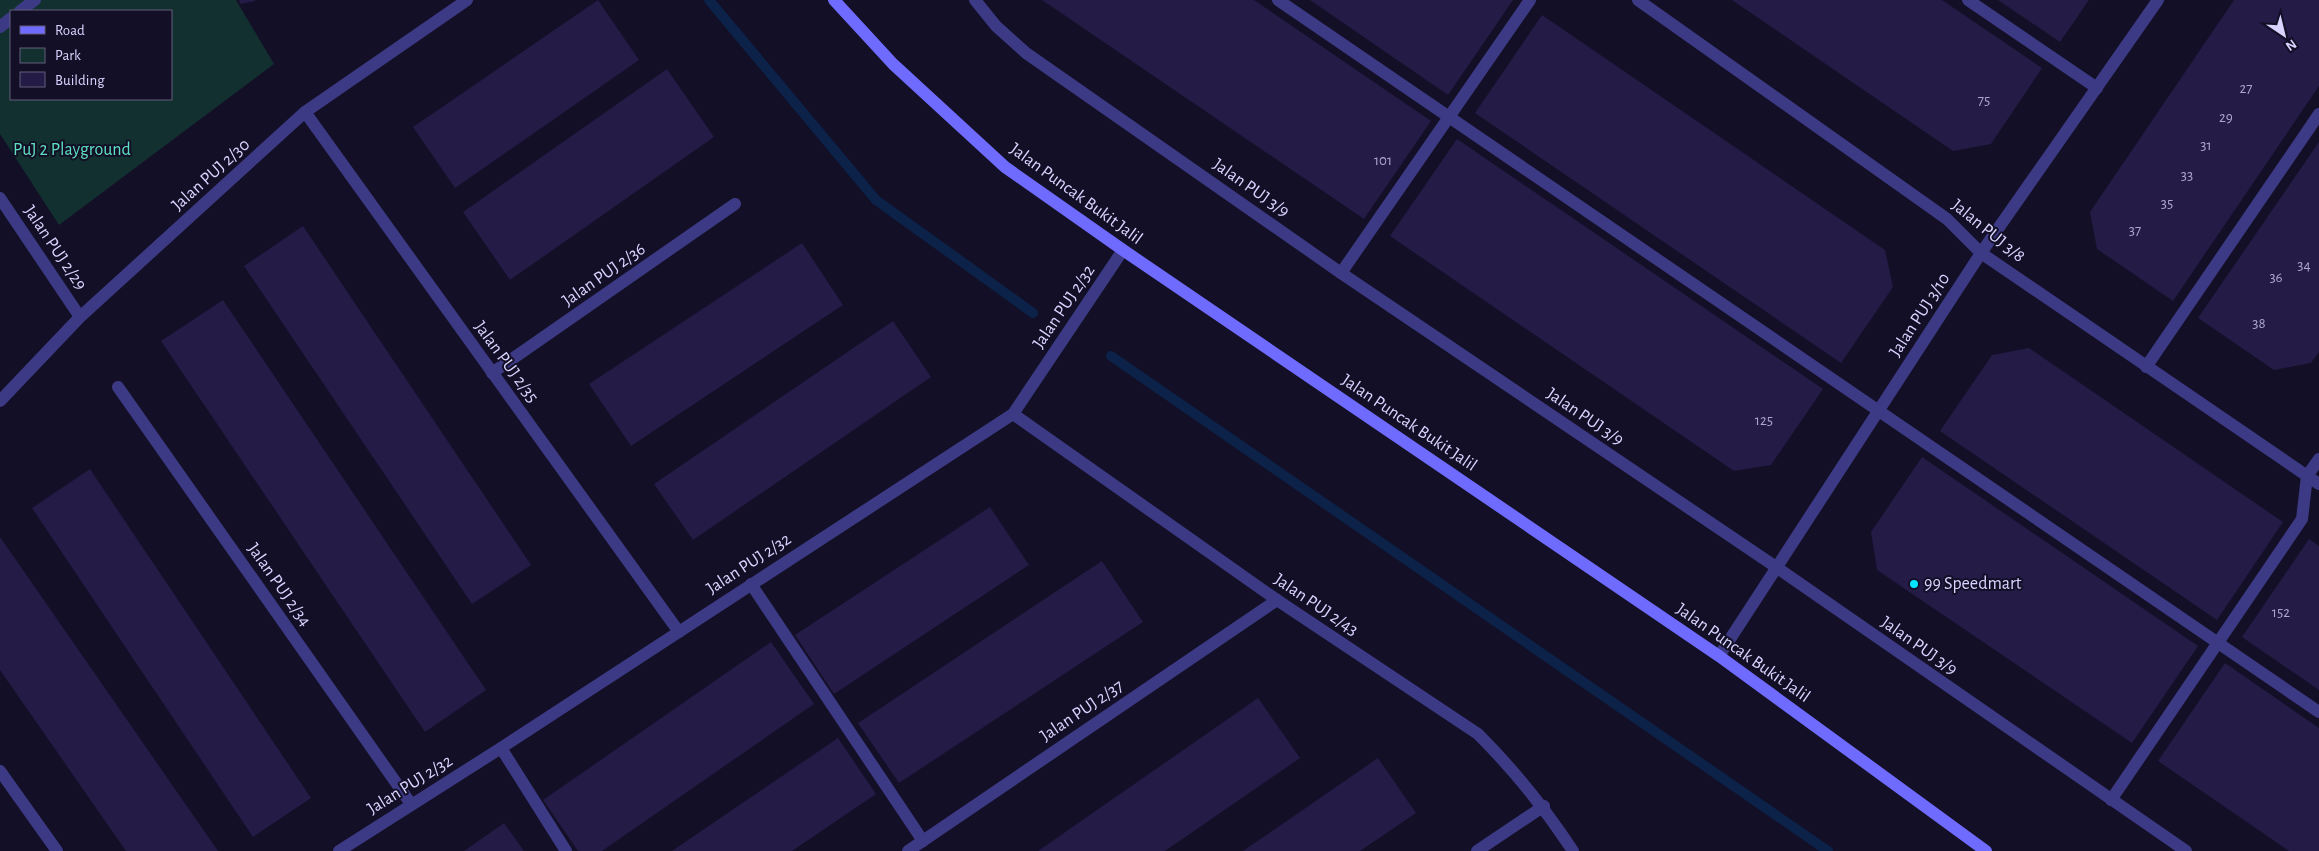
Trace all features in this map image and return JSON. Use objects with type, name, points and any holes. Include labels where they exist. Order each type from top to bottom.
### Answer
[{"type":"street","points":[[21,10],[35,0]]},
{"type":"street","name":"Jalan PUJ 2/30","points":[[0,401],[80,317],[305,112],[467,0]]},
{"type":"street","name":"Jalan Puncak Bukit Jalil","points":[[834,0],[893,64],[1005,167],[1123,250],[1720,656],[1986,851]]},
{"type":"street","name":"Jalan PUJ 3/9","points":[[975,0],[996,26],[1026,53],[1342,273],[1776,567],[2186,851]]},
{"type":"street","points":[[1278,0],[2319,712]]},
{"type":"street","points":[[1342,273],[1530,0]]},
{"type":"street","name":"Jalan PUJ 3/8","points":[[1638,0],[1947,219],[1981,253],[2319,484]]},
{"type":"street","points":[[1968,0],[2097,88]]},
{"type":"street","name":"Jalan PUJ 3/10","points":[[1720,656],[1981,253],[2158,0]]},
{"type":"street","points":[[0,27],[10,19]]},
{"type":"street","name":"Jalan PUJ 2/35","points":[[305,112],[679,632]]},
{"type":"street","points":[[2146,367],[2319,114]]},
{"type":"street","name":"Jalan PUJ 2/29","points":[[0,198],[80,317]]},
{"type":"street","name":"Jalan PUJ 2/36","points":[[492,373],[735,204]]},
{"type":"street","name":"Jalan PUJ 2/32","points":[[339,851],[501,748],[1013,414],[1123,250]]},
{"type":"street","name":"Jalan PUJ 2/34","points":[[118,387],[411,804]]},
{"type":"street","name":"Jalan PUJ 2/43","points":[[1013,414],[1277,600],[1478,734],[1506,762],[1544,806],[1573,851]]},
{"type":"street","points":[[2111,800],[2302,519],[2307,476],[2319,458]]},
{"type":"street","points":[[751,584],[923,841]]},
{"type":"street","name":"Jalan PUJ 2/37","points":[[908,851],[1277,600]]},
{"type":"street","points":[[501,748],[566,851]]},
{"type":"street","points":[[0,770],[57,851]]},
{"type":"street","points":[[1477,851],[1544,806]]},
{"type":"green space","name":"PuJ 2 Playground","points":[[0,0],[236,0],[274,64],[59,225],[0,134]]},
{"type":"building","points":[[239,0],[255,0],[255,1],[240,4]]},
{"type":"building","points":[[598,0],[639,60],[455,188],[413,127]]},
{"type":"building","points":[[1042,0],[1254,0],[1431,121],[1364,219]]},
{"type":"building","points":[[1310,0],[1513,0],[1448,95]]},
{"type":"building","points":[[1732,0],[1942,0],[2042,68],[1991,144],[1953,151]]},
{"type":"building","points":[[1998,0],[2089,0],[2060,42]]},
{"type":"building","points":[[2234,0],[2319,0],[2319,86],[2173,301],[2097,249],[2090,212]]},
{"type":"building","points":[[1542,15],[1885,250],[1893,287],[1841,363],[1475,113]]},
{"type":"building","points":[[667,69],[714,137],[510,280],[463,212]]},
{"type":"building","points":[[1457,139],[1823,389],[1771,465],[1734,471],[1390,236]]},
{"type":"building","points":[[2319,142],[2319,352],[2311,363],[2274,370],[2198,318]]},
{"type":"building","points":[[303,226],[531,565],[472,604],[244,266]]},
{"type":"building","points":[[802,243],[843,305],[631,446],[589,384]]},
{"type":"building","points":[[223,300],[486,690],[425,732],[161,341]]},
{"type":"building","points":[[893,321],[931,377],[693,540],[654,484]]},
{"type":"building","points":[[2029,348],[2283,522],[2217,620],[1940,431],[1992,355]]},
{"type":"building","points":[[1922,457],[2198,646],[2132,743],[1877,570],[1871,532]]},
{"type":"building","points":[[90,469],[311,798],[253,837],[32,508]]},
{"type":"building","points":[[990,507],[1029,565],[834,694],[795,635]]},
{"type":"building","points":[[0,537],[218,851],[126,851],[0,670]]},
{"type":"building","points":[[2309,539],[2319,546],[2319,690],[2242,637]]},
{"type":"building","points":[[1102,561],[1143,622],[899,783],[858,723]]},
{"type":"building","points":[[771,642],[814,704],[602,851],[578,851],[543,800]]},
{"type":"building","points":[[2225,663],[2319,728],[2319,851],[2289,851],[2158,761]]},
{"type":"building","points":[[1258,698],[1300,758],[1165,851],[1038,851]]},
{"type":"building","points":[[838,738],[876,794],[792,851],[672,851]]},
{"type":"building","points":[[1378,758],[1416,813],[1360,851],[1243,851]]},
{"type":"building","points":[[504,823],[524,851],[464,851]]},
{"type":"waterway","points":[[709,0],[876,200],[1033,313]]},
{"type":"waterway","points":[[1111,356],[1828,851]]},
{"type":"place","name":"99 Speedmart","points":[[1914,584]]}]
